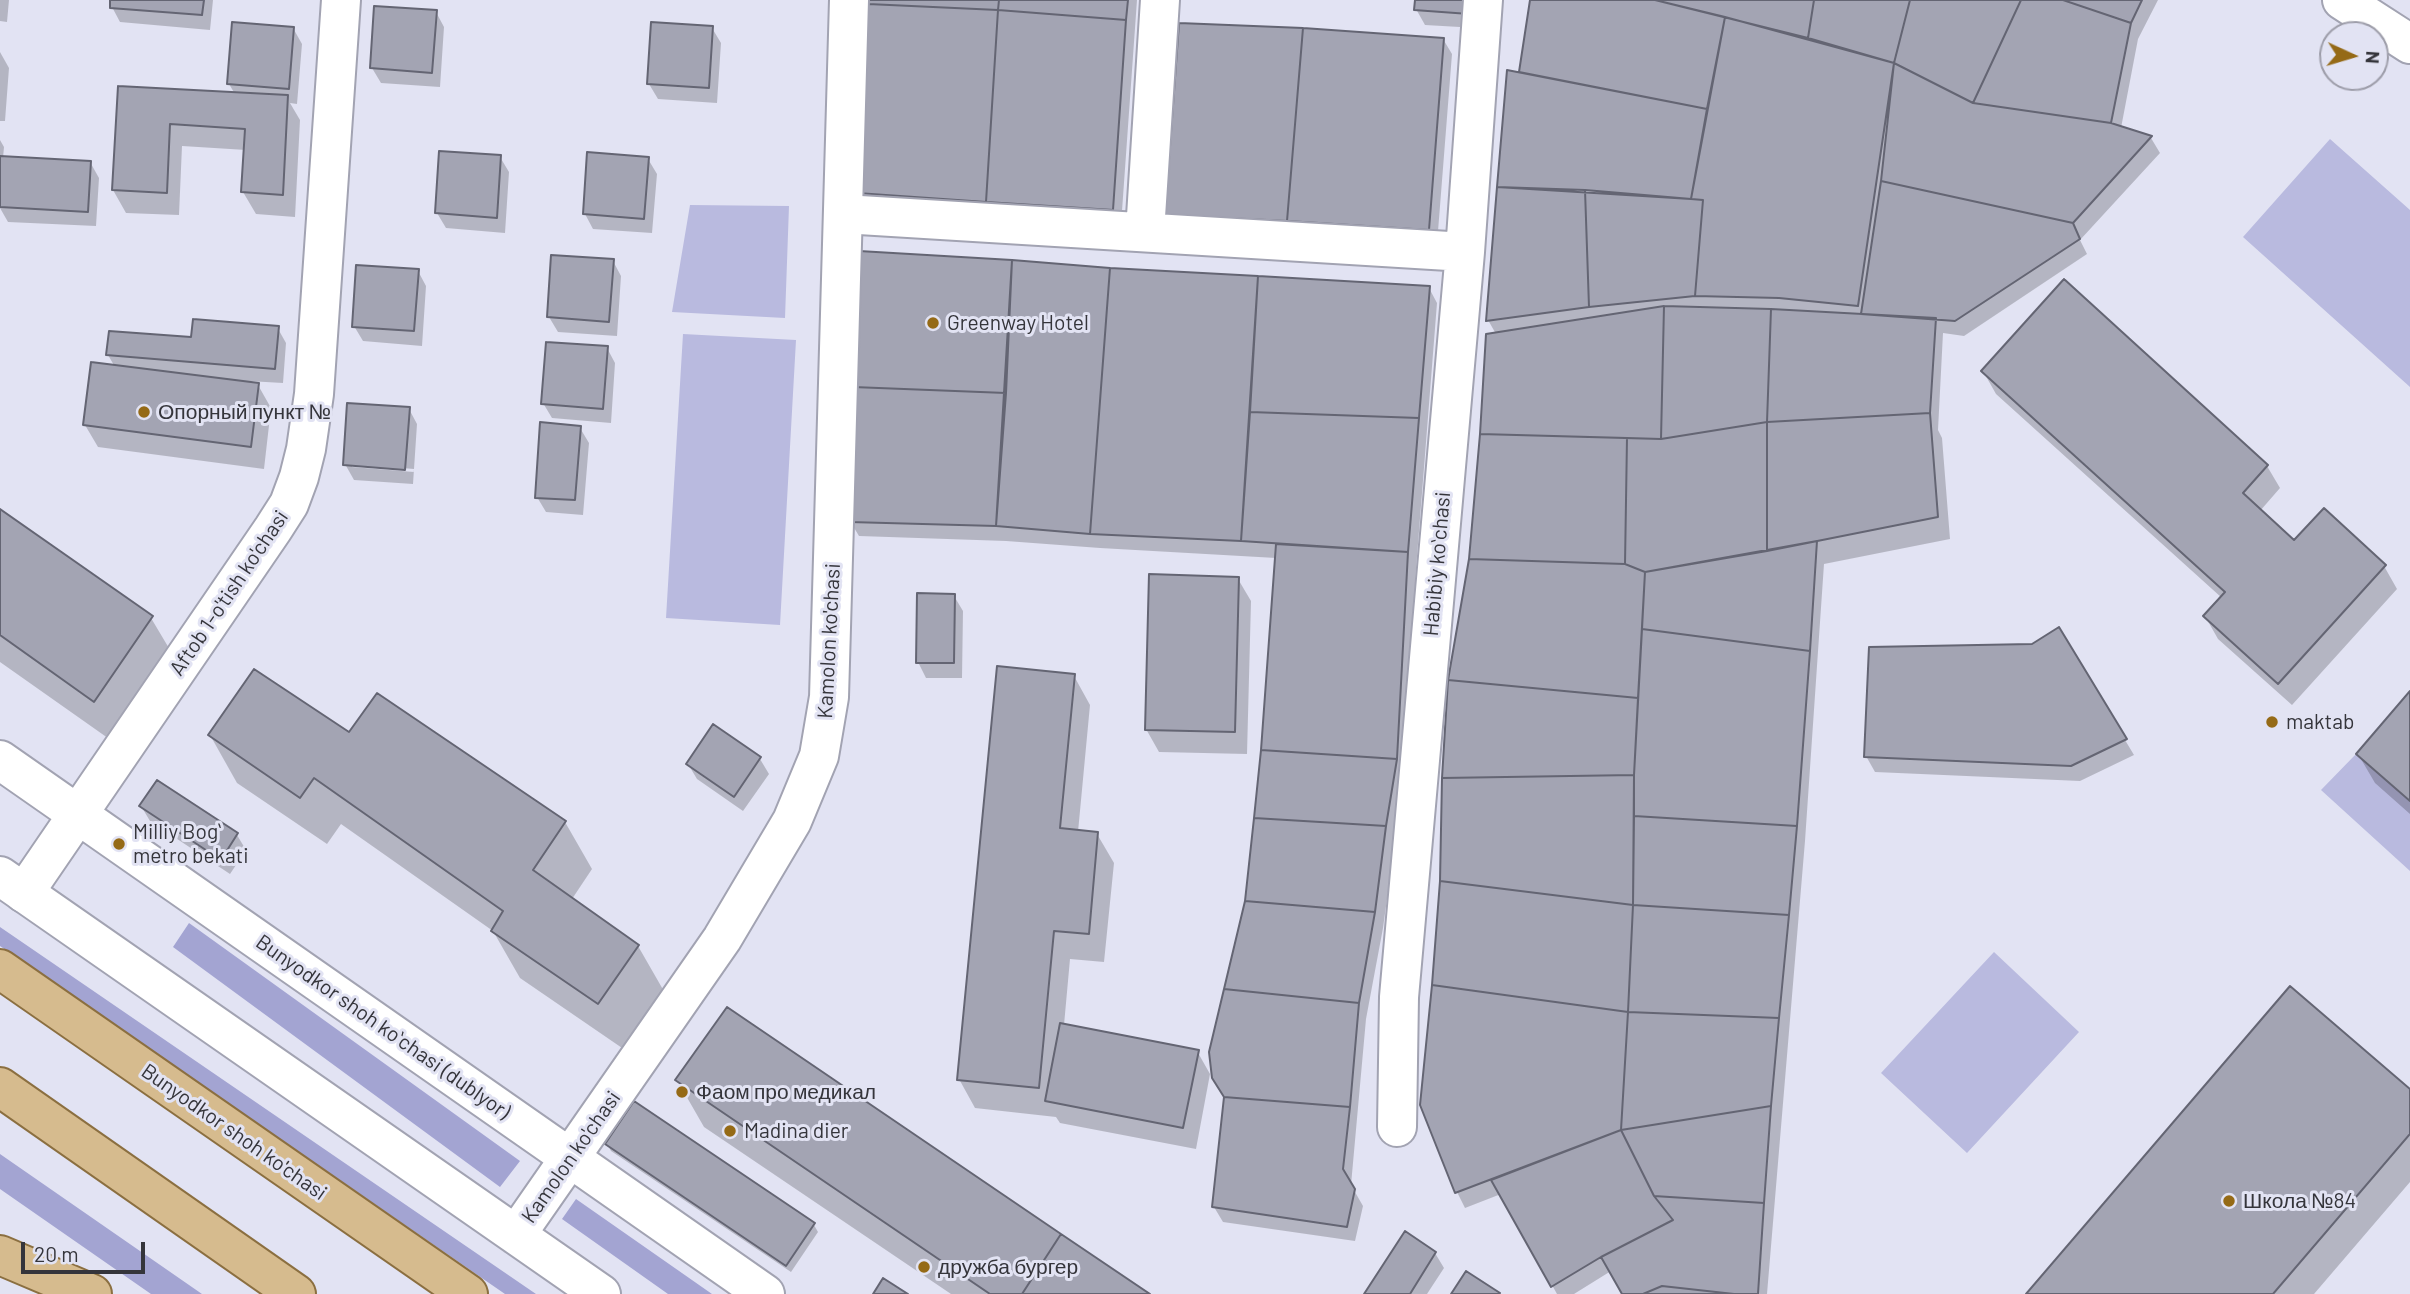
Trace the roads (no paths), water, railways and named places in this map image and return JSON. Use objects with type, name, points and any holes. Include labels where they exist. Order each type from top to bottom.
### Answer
[{"type":"main road","name":"Bunyodkor shoh ko'chasi","points":[[0,969],[468,1294]]},
{"type":"main road","points":[[0,1087],[296,1294]]},
{"type":"main road","points":[[0,1256],[92,1294]]},
{"type":"street","name":"Aftob 1-o'tish ko'chasi","points":[[12,884],[77,814],[289,504],[306,449],[314,394],[341,0]]},
{"type":"street","name":"Kamolon ko'chasi","points":[[516,1235],[722,939],[792,821],[819,756],[829,697],[849,0]]},
{"type":"street","points":[[1145,232],[1160,0]]},
{"type":"street","name":"Habibiy koʻchasi","points":[[1396,1127],[1399,997],[1465,251],[1483,0]]},
{"type":"street","points":[[2342,0],[2410,44]]},
{"type":"street","points":[[843,214],[1465,251]]},
{"type":"street","name":"Bunyodkor shoh koʻchasi (dublyor)","points":[[0,761],[765,1294]]},
{"type":"street","points":[[12,884],[601,1294]]},
{"type":"street","points":[[0,1256],[54,1294]]},
{"type":"place","name":"Greenway Hotel","points":[[933,323]]},
{"type":"place","name":"Опорный пункт №","points":[[144,412]]},
{"type":"place","name":"maktab","points":[[2272,722]]},
{"type":"place","name":"Milliy Bogʻ metro bekati","points":[[119,844]]},
{"type":"place","name":"Фаом про медикал","points":[[682,1092]]},
{"type":"place","name":"Madina dier","points":[[730,1131]]},
{"type":"place","name":"Школа №84","points":[[2229,1201]]},
{"type":"place","name":"дружба бургер","points":[[924,1267]]}]
